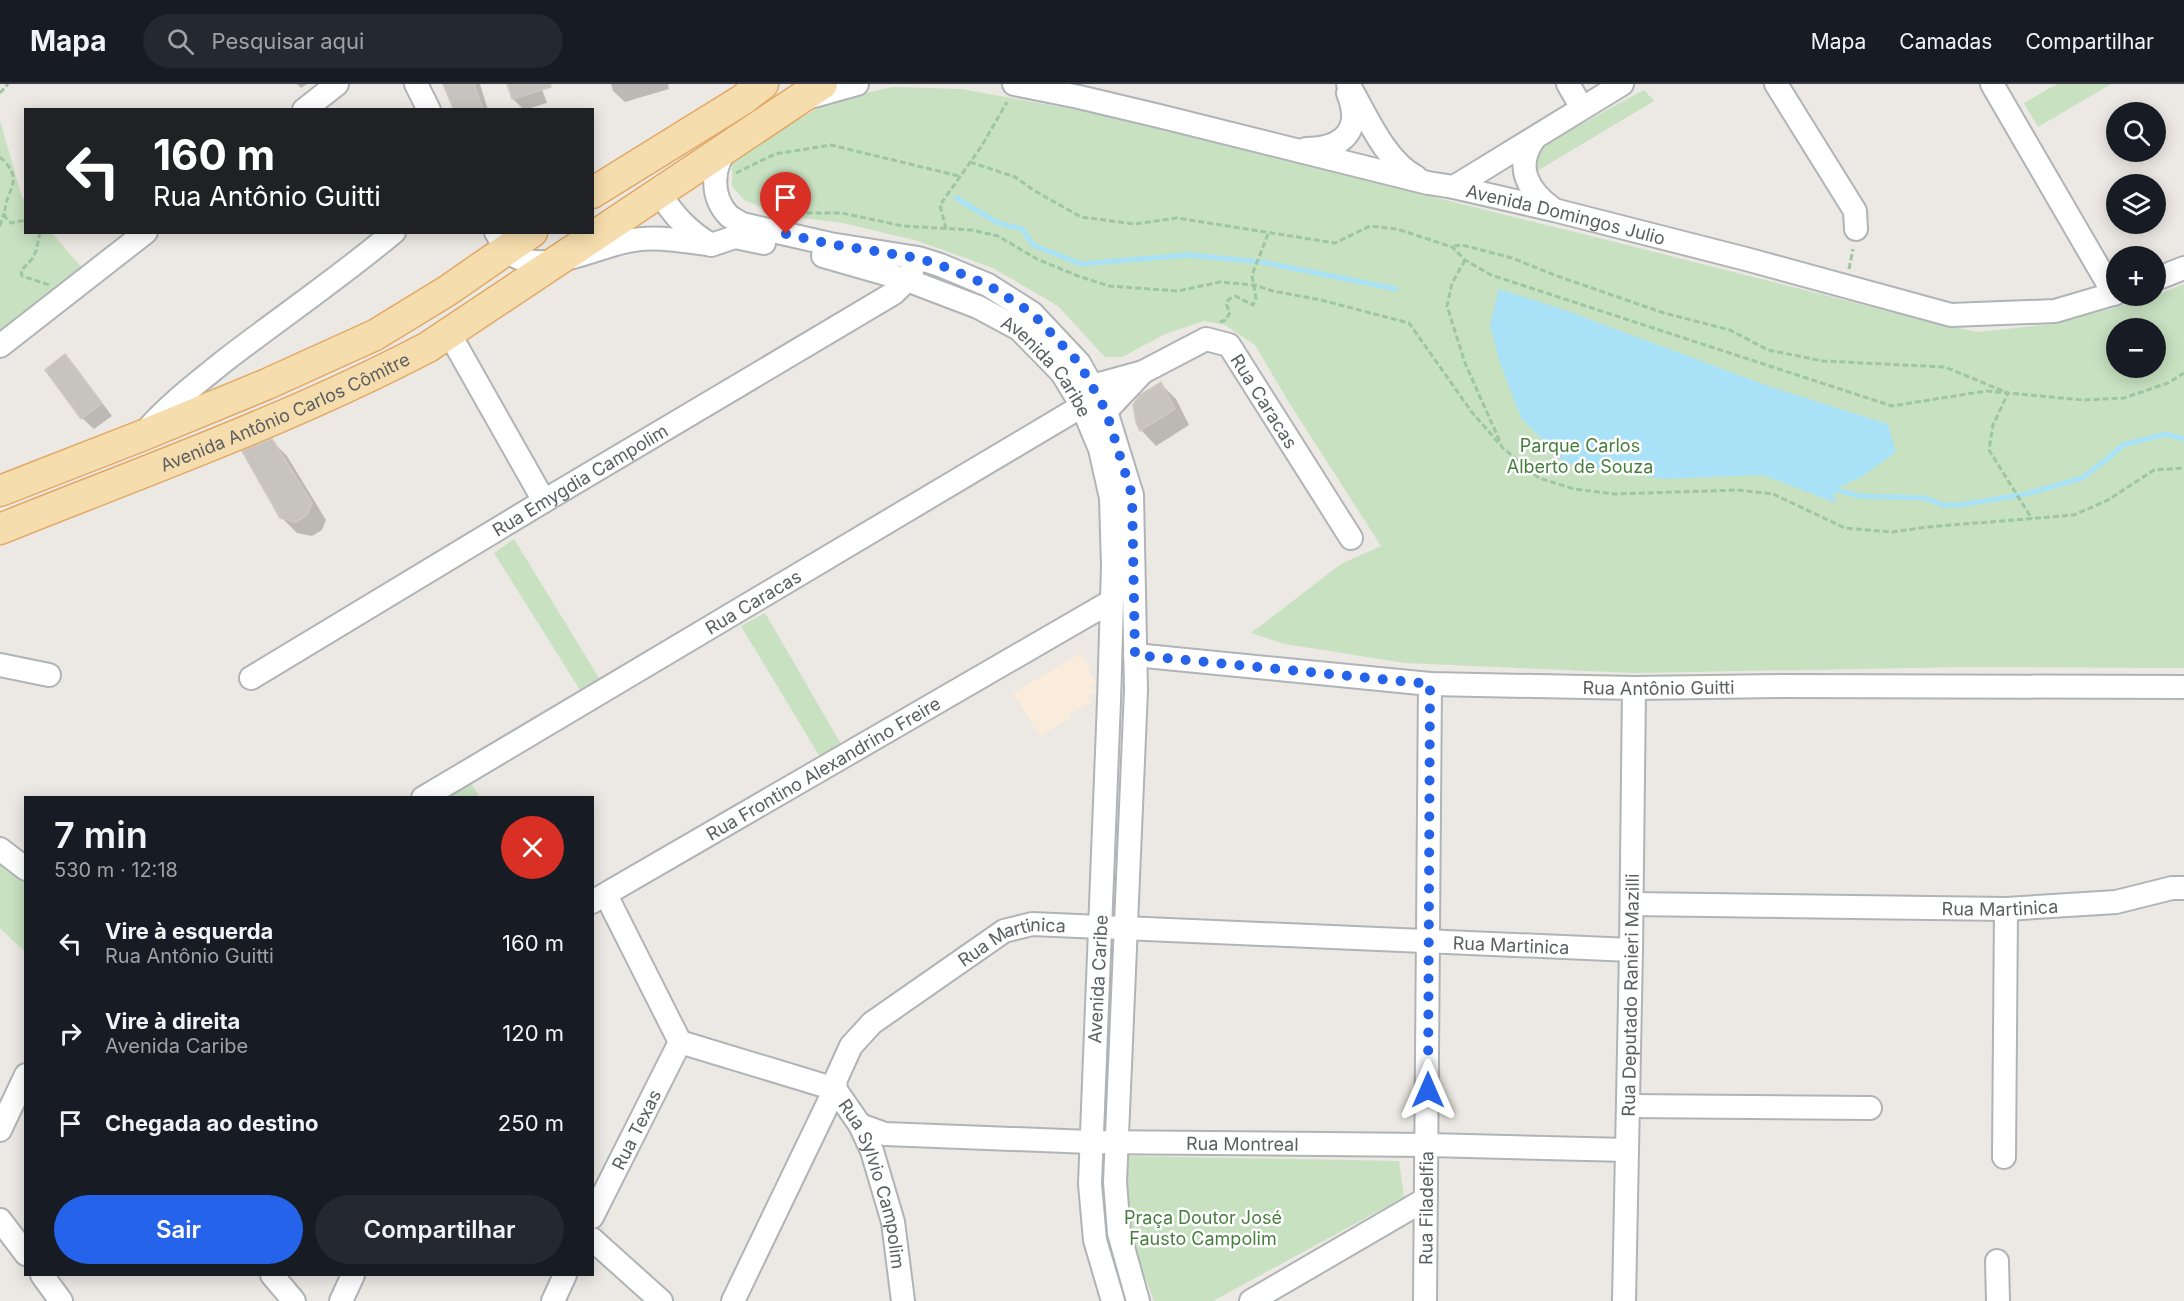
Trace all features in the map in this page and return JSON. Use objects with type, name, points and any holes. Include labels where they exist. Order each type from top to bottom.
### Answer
[{"type":"main road","points":[[594,192],[742,100],[763,84]]},
{"type":"main road","name":"Avenida Antônio Carlos Cômitre","points":[[0,529],[271,420],[369,378],[428,347],[735,141],[788,93],[822,84]]},
{"type":"main road","points":[[659,192],[655,178],[661,167],[772,96],[788,93]]},
{"type":"main road","name":"Avenida Antônio Carlos Cômitre","points":[[0,491],[267,384],[375,335],[447,291],[502,241],[525,234]]},
{"type":"street","points":[[307,108],[337,84]]},
{"type":"street","points":[[416,84],[428,108]]},
{"type":"street","points":[[788,93],[831,90],[857,84]]},
{"type":"street","name":"Avenida Domingos Julio","points":[[1016,84],[1070,90],[1289,150],[1554,210],[1951,315],[2055,311],[2106,297]]},
{"type":"street","points":[[1289,150],[1334,146],[1346,136],[1354,116],[1346,84]]},
{"type":"street","points":[[1346,84],[1396,163],[1428,183]]},
{"type":"street","points":[[1568,84],[1582,108]]},
{"type":"street","points":[[1454,187],[1622,84]]},
{"type":"street","points":[[1776,84],[1855,211],[1856,229]]},
{"type":"street","points":[[1992,84],[2106,279]]},
{"type":"street","points":[[1534,139],[1528,146],[1525,158],[1524,168],[1527,180],[1540,200],[1554,210]]},
{"type":"street","points":[[735,141],[724,152],[717,164],[714,183],[729,216],[742,224]]},
{"type":"street","points":[[659,192],[681,222],[692,233],[711,245]]},
{"type":"street","name":"Avenida Caribe","points":[[742,224],[830,244],[918,258],[940,265],[988,285],[1032,313],[1079,363],[1111,498],[1113,566],[1090,1184],[1095,1240],[1113,1301]]},
{"type":"street","points":[[0,346],[143,234]]},
{"type":"street","points":[[141,436],[176,400],[268,327],[363,259],[392,234]]},
{"type":"street","name":"Avenida Caribe","points":[[552,263],[608,245],[658,237],[711,245],[735,237],[822,255],[908,280],[978,307],[1019,328],[1062,373],[1106,411],[1132,495],[1136,690],[1115,1182],[1119,1233],[1138,1301]]},
{"type":"street","points":[[502,241],[518,258],[552,263]]},
{"type":"street","points":[[908,280],[918,258]]},
{"type":"street","points":[[2166,275],[2184,268]]},
{"type":"street","name":"Rua Emygdia Campolim","points":[[251,678],[894,293],[908,280]]},
{"type":"street","points":[[449,333],[544,501]]},
{"type":"street","name":"Rua Caracas","points":[[426,796],[1087,396],[1143,372],[1206,339],[1229,345],[1351,538]]},
{"type":"street","name":"Rua Caracas","points":[[1106,411],[1143,372]]},
{"type":"street","name":"Rua Frontino Alexandrino Freire","points":[[599,898],[1110,602]]},
{"type":"street","points":[[1111,624],[1125,621],[1134,629]]},
{"type":"street","name":"Rua Frontino Alexandrino Freire","points":[[1053,635],[1080,626],[1111,624]]},
{"type":"street","points":[[1110,655],[1114,661],[1123,664],[1135,656]]},
{"type":"street","name":"Rua Antônio Guitti","points":[[1135,656],[1430,684],[1634,688],[2184,687]]},
{"type":"street","points":[[0,665],[49,675]]},
{"type":"street","name":"Rua Filadelfia","points":[[1425,1301],[1430,684]]},
{"type":"street","name":"Rua Deputado Ranieri Mazilli","points":[[1624,1301],[1634,688]]},
{"type":"street","points":[[0,849],[24,867]]},
{"type":"street","name":"Rua Martinica","points":[[1632,904],[2006,909],[2116,902],[2172,888],[2184,888]]},
{"type":"street","points":[[599,898],[680,1042]]},
{"type":"street","points":[[2004,1157],[2006,909]]},
{"type":"street","name":"Rua Martinica","points":[[733,1301],[834,1089],[836,1079],[851,1046],[872,1023],[1004,931],[1032,924],[1631,950]]},
{"type":"street","name":"Rua Sylvio Campolim","points":[[680,1042],[834,1089],[860,1125],[872,1151],[893,1222],[903,1301]]},
{"type":"street","name":"Rua Texas","points":[[594,1213],[680,1042]]},
{"type":"street","points":[[0,1130],[24,1078]]},
{"type":"street","points":[[1628,1106],[1870,1108]]},
{"type":"street","name":"Rua Montreal","points":[[860,1125],[885,1134],[1117,1143],[1428,1145],[1627,1150]]},
{"type":"street","points":[[1251,1301],[1426,1199]]},
{"type":"street","points":[[0,1220],[24,1251]]},
{"type":"street","points":[[594,1241],[661,1301]]},
{"type":"street","points":[[1997,1261],[1998,1301]]},
{"type":"street","points":[[43,1276],[61,1301]]},
{"type":"street","points":[[273,1276],[294,1301]]},
{"type":"street","points":[[341,1301],[353,1276]]},
{"type":"street","points":[[553,1301],[565,1276]]},
{"type":"path","points":[[0,93],[8,84]]},
{"type":"path","points":[[946,230],[940,205],[970,162],[1016,84]]},
{"type":"path","points":[[714,183],[775,154],[831,145],[959,176]]},
{"type":"path","points":[[0,157],[13,170],[14,176],[0,226]]},
{"type":"path","points":[[970,162],[1015,177],[1035,191],[1081,216],[1134,224],[1177,218],[1335,243],[1370,226],[1397,229],[1452,247],[1465,260],[1491,275],[1892,406],[1986,391],[2083,400],[2124,398],[2168,383],[2184,373]]},
{"type":"path","points":[[742,224],[748,205],[803,213],[842,213],[903,226],[972,231],[998,236],[1037,259],[1109,286],[1178,291],[1220,282],[1254,285],[1409,323],[1458,394],[1503,448],[1539,478],[1574,489],[1614,494],[1738,490],[1773,494],[1845,528],[1892,532],[2074,515],[2108,500],[2154,470],[2184,468]]},
{"type":"path","points":[[5,212],[5,217],[10,223]]},
{"type":"path","points":[[0,226],[24,220]]},
{"type":"path","points":[[1846,286],[1856,229]]},
{"type":"path","points":[[1206,339],[1208,330],[1214,322],[1226,320],[1230,312],[1226,304],[1229,299],[1235,296],[1253,305],[1256,298],[1252,275],[1268,233]]},
{"type":"path","points":[[40,234],[36,251],[21,271],[22,276],[71,291]]},
{"type":"path","points":[[1452,247],[1462,245],[1512,258],[1664,313],[1730,330],[1768,350],[1823,361],[1945,368],[2008,393]]},
{"type":"path","points":[[1465,260],[1452,283],[1447,306],[1465,363],[1503,448]]},
{"type":"path","points":[[2008,393],[1993,424],[1989,450],[2032,519]]},
{"type":"shaded area","points":[[1081,653],[1092,671],[1089,673],[1096,682],[1091,685],[1095,692],[1088,696],[1092,702],[1040,736],[1013,693]]},
{"type":"green space","points":[[2057,84],[2111,84],[2038,127],[2024,103]]},
{"type":"green space","name":"Parque Carlos Alberto de Souza","points":[[893,87],[961,89],[1089,112],[1977,332],[2053,324],[2120,306],[2166,306],[2166,291],[2184,284],[2184,668],[1963,667],[1635,673],[1405,663],[1285,644],[1251,633],[1341,564],[1381,546],[1255,345],[1225,325],[1204,321],[1165,334],[1122,357],[1105,357],[1058,306],[993,268],[918,241],[843,223],[780,215],[744,200],[732,186],[732,164],[738,157],[777,131],[833,100]]},
{"type":"green space","points":[[1644,90],[1654,101],[1532,174],[1534,150]]},
{"type":"green space","points":[[0,121],[24,200],[24,234],[53,234],[82,268],[0,334]]},
{"type":"green space","points":[[514,539],[599,678],[580,690],[494,553]]},
{"type":"green space","points":[[765,613],[841,744],[820,757],[741,626]]},
{"type":"green space","points":[[469,780],[479,796],[453,796],[450,790]]},
{"type":"green space","points":[[0,860],[24,879],[24,951],[0,928]]},
{"type":"green space","name":"Praça Doutor José Fausto Campolim","points":[[1128,1156],[1399,1161],[1404,1197],[1213,1301],[1154,1301],[1138,1258],[1127,1208]]},
{"type":"water","points":[[1499,289],[1559,308],[1768,386],[1888,424],[1896,452],[1863,476],[1833,490],[1836,503],[1763,475],[1663,479],[1565,463],[1521,418],[1500,363],[1490,325]]},
{"type":"building","points":[[443,84],[474,84],[482,108],[453,108]]},
{"type":"building","points":[[507,84],[550,84],[551,87],[512,99]]},
{"type":"building","points":[[65,354],[102,403],[81,419],[45,370]]},
{"type":"building","points":[[1161,382],[1175,409],[1140,431],[1133,405],[1140,395]]},
{"type":"building","points":[[272,439],[312,503],[307,515],[296,522],[280,518],[242,451]]},
{"type":"waterway","points":[[956,198],[998,223],[1022,229],[1033,245],[1081,264],[1188,255],[1262,262],[1396,289]]},
{"type":"waterway","points":[[1830,488],[1859,496],[1925,498],[1943,505],[1960,505],[2026,494],[2082,478],[2123,445],[2166,434],[2184,439]]},
{"type":"route","points":[[786,234],[830,244],[918,258],[988,285],[1032,313],[1079,363],[1106,411],[1132,495],[1135,655],[1430,684],[1428,1090]]}]
